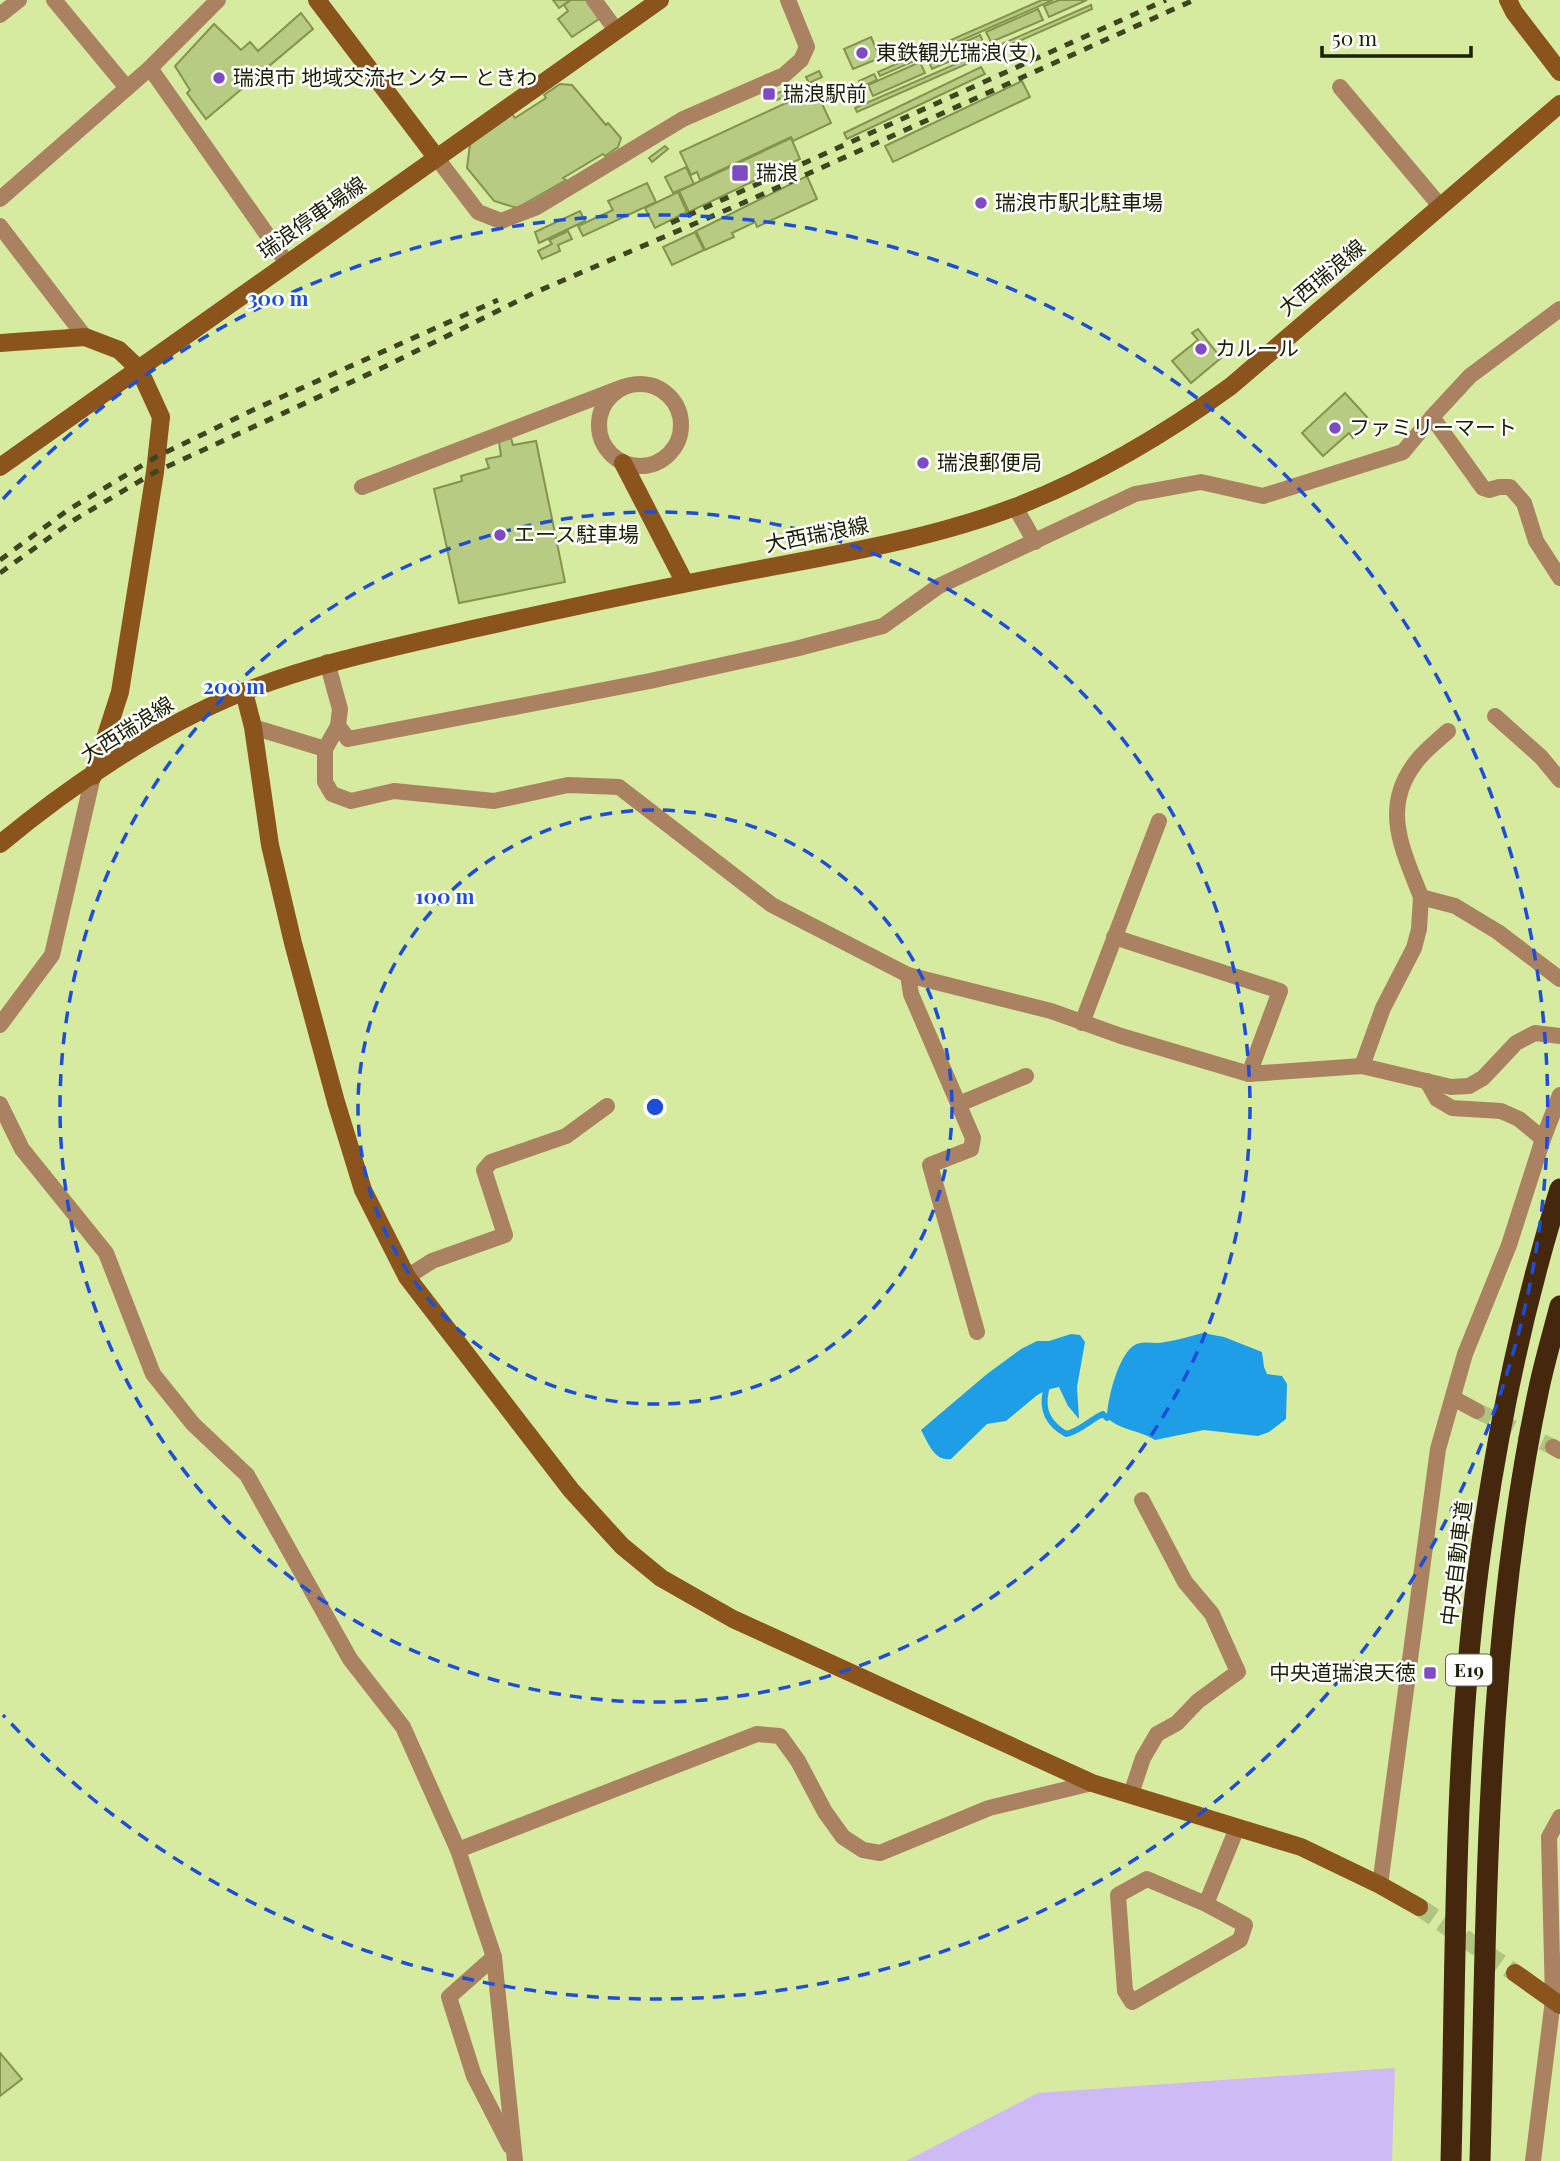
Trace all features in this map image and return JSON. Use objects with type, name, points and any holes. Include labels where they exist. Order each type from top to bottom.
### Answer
[{"type":"highway","name":"中央自動車道","points":[[1451,2161],[1460,1791],[1478,1571],[1507,1393],[1531,1290],[1560,1189]]},
{"type":"highway","name":"E19","points":[[1480,2161],[1490,1800],[1499,1664],[1519,1504],[1539,1387],[1560,1306]]},
{"type":"street","points":[[0,15],[19,0]]},
{"type":"street","points":[[54,0],[127,88]]},
{"type":"street","points":[[0,199],[150,68],[218,0]]},
{"type":"street","points":[[317,0],[478,212],[501,221],[537,207],[683,119],[784,75],[801,60],[807,47],[788,0]]},
{"type":"street","points":[[594,0],[616,30]]},
{"type":"street","name":"瑞浪停車場線","points":[[0,467],[660,0]]},
{"type":"street","points":[[1508,0],[1514,12],[1560,72]]},
{"type":"street","points":[[150,68],[287,263]]},
{"type":"street","points":[[1340,87],[1441,207]]},
{"type":"street","name":"大西瑞浪線","points":[[0,844],[37,815],[151,738],[244,692],[327,662],[685,583],[872,548],[947,530],[1015,507],[1075,481],[1182,422],[1231,386],[1560,104]]},
{"type":"street","points":[[0,226],[85,337]]},
{"type":"street","points":[[338,726],[348,739],[650,681],[808,646],[883,626],[939,586],[1135,494],[1201,482],[1263,496],[1403,452],[1470,376],[1560,309]]},
{"type":"street","points":[[0,343],[85,337],[119,350],[139,369],[161,417],[155,472],[120,692],[93,776],[52,955],[0,1024]]},
{"type":"street","points":[[362,488],[623,387],[636,384],[649,384],[662,389],[673,398],[679,410],[682,424],[680,438],[663,460],[650,465],[623,463],[604,445],[599,432],[603,405],[623,387]]},
{"type":"street","points":[[1432,417],[1483,488],[1489,490],[1510,487],[1524,503],[1536,541],[1560,578]]},
{"type":"street","points":[[623,463],[685,583]]},
{"type":"street","points":[[1015,507],[1035,542]]},
{"type":"street","points":[[327,662],[340,709],[338,726],[325,749],[325,782],[332,794],[351,801],[394,791],[494,801],[568,785],[619,788],[772,905],[908,975],[1051,1011],[1249,1074],[1362,1066],[1451,1087],[1469,1086],[1483,1078],[1516,1042],[1535,1033],[1559,1036]]},
{"type":"street","points":[[244,692],[253,727],[270,845],[293,943],[335,1102],[363,1190],[407,1277],[571,1490],[622,1546],[661,1578],[733,1619],[1092,1783],[1301,1847],[1380,1885],[1419,1908]]},
{"type":"street","points":[[1495,716],[1541,757],[1560,780]]},
{"type":"street","points":[[253,727],[325,749]]},
{"type":"street","points":[[1362,1066],[1383,1008],[1414,948],[1419,929],[1421,897],[1398,834],[1397,802],[1403,781],[1417,760],[1448,731]]},
{"type":"street","points":[[1082,1023],[1159,821]]},
{"type":"street","points":[[1421,897],[1455,906],[1498,932],[1560,979]]},
{"type":"street","points":[[1114,937],[1280,991],[1249,1074]]},
{"type":"street","points":[[908,975],[911,994],[973,1138],[971,1149],[930,1165],[977,1332]]},
{"type":"street","points":[[958,1104],[1026,1076]]},
{"type":"street","points":[[1427,1081],[1437,1099],[1452,1108],[1501,1111],[1519,1119],[1543,1139]]},
{"type":"street","points":[[1380,1885],[1438,1450],[1465,1354],[1509,1245],[1560,1095]]},
{"type":"street","points":[[0,1104],[22,1149],[106,1253],[153,1374],[193,1423],[247,1475],[350,1659],[402,1727],[458,1850],[494,1957],[515,2158]]},
{"type":"street","points":[[407,1277],[432,1261],[505,1235],[484,1170],[491,1162],[566,1136],[607,1106]]},
{"type":"street","points":[[1453,1398],[1477,1410]]},
{"type":"street","points":[[1132,1794],[1143,1758],[1157,1734],[1177,1723],[1198,1701],[1238,1672],[1212,1614],[1185,1582],[1142,1500]]},
{"type":"street","points":[[458,1850],[757,1734],[780,1736],[843,1837],[863,1850],[880,1853],[989,1808],[1092,1783]]},
{"type":"street","points":[[1536,2160],[1557,2003],[1549,1836],[1560,1817]]},
{"type":"street","points":[[1206,1904],[1237,1828]]},
{"type":"street","points":[[1147,1879],[1206,1904],[1245,1925],[1240,1940],[1132,2002],[1125,1991],[1118,1895],[1147,1879]]},
{"type":"street","points":[[494,1957],[449,1997],[474,2076],[515,2158]]},
{"type":"street","points":[[1515,1973],[1557,2003]]},
{"type":"shaded area","points":[[1395,2068],[1392,2161],[906,2161],[1038,2093]]},
{"type":"water","points":[[1203,1333],[1224,1337],[1262,1352],[1267,1374],[1282,1376],[1287,1384],[1286,1419],[1269,1432],[1258,1436],[1204,1430],[1155,1440],[1119,1426],[1107,1418],[1114,1379],[1123,1359],[1133,1346],[1141,1343],[1161,1343]]},
{"type":"water","points":[[1071,1334],[1080,1335],[1085,1342],[1077,1387],[1079,1419],[1068,1406],[1059,1387],[1046,1390],[1006,1421],[987,1424],[951,1459],[936,1455],[921,1430],[1021,1349],[1037,1341],[1049,1341]]},
{"type":"building","points":[[553,0],[571,0],[559,8]]},
{"type":"building","points":[[571,0],[586,0],[599,19],[572,37],[558,19],[568,11],[564,5]]},
{"type":"building","points":[[1042,0],[1053,0],[880,76],[878,72]]},
{"type":"building","points":[[1059,0],[1087,0],[1049,17],[1044,6]]},
{"type":"building","points":[[1091,5],[1092,9],[857,112],[855,108]]},
{"type":"building","points":[[1038,9],[1043,20],[991,42],[986,32]]},
{"type":"building","name":"瑞浪市 地域交流センター ときわ","points":[[301,13],[313,29],[206,119],[187,93],[190,90],[175,66],[214,24],[241,50],[250,42],[258,51]]},
{"type":"building","points":[[980,35],[985,46],[932,69],[927,58]]},
{"type":"building","name":"東鉄観光瑞浪(支)","points":[[871,37],[880,58],[853,69],[844,49]]},
{"type":"building","points":[[920,62],[925,73],[873,96],[868,85]]},
{"type":"building","points":[[981,67],[985,74],[847,139],[844,133]]},
{"type":"building","points":[[819,71],[822,77],[809,83],[806,77]]},
{"type":"building","points":[[874,74],[877,80],[861,87],[859,81]]},
{"type":"building","points":[[1022,81],[1030,97],[893,162],[885,146]]},
{"type":"building","points":[[560,84],[572,85],[606,125],[608,123],[621,138],[618,147],[517,208],[494,201],[467,168],[470,144],[512,114],[515,118],[546,98],[544,95]]},
{"type":"building","points":[[787,89],[789,95],[777,100],[775,94]]},
{"type":"building","points":[[818,95],[831,123],[793,141],[791,137],[700,180],[697,172],[691,175],[680,152],[801,96],[803,102]]},
{"type":"building","points":[[791,138],[800,159],[689,212],[679,191]]},
{"type":"building","points":[[665,146],[668,149],[652,162],[649,158]]},
{"type":"building","points":[[686,167],[694,184],[673,193],[665,177]]},
{"type":"building","points":[[807,176],[817,199],[757,227],[755,222],[732,233],[734,237],[705,250],[696,231]]},
{"type":"building","points":[[647,183],[656,202],[583,236],[578,226],[613,210],[608,201]]},
{"type":"building","points":[[678,192],[687,212],[655,228],[645,208]]},
{"type":"building","points":[[580,211],[585,221],[539,243],[535,232]]},
{"type":"building","points":[[568,231],[572,239],[558,245],[560,251],[542,259],[538,251],[552,244],[549,240]]},
{"type":"building","points":[[695,232],[704,250],[672,265],[663,247]]},
{"type":"building","name":"カルール","points":[[1198,329],[1221,358],[1191,383],[1172,361],[1198,340],[1192,333]]},
{"type":"building","name":"ファミリーマート","points":[[1345,393],[1367,417],[1365,419],[1369,423],[1353,438],[1349,433],[1323,456],[1302,433]]},
{"type":"building","name":"エース駐車場","points":[[511,438],[513,445],[536,441],[565,582],[459,603],[434,489],[462,481],[461,476],[489,468],[486,459],[501,456],[499,442]]},
{"type":"building","points":[[0,2053],[22,2079],[0,2096]]},
{"type":"waterway","points":[[1046,1390],[1048,1416],[1055,1426],[1066,1434],[1076,1431],[1103,1414],[1107,1418]]},
{"type":"tunnel","points":[[1477,1411],[1553,1447]]},
{"type":"tunnel","points":[[1419,1907],[1515,1973]]},
{"type":"railway","points":[[671,223],[1166,0]]},
{"type":"railway","points":[[0,573],[74,520],[155,472],[384,367],[536,292],[752,199],[1194,0]]},
{"type":"railway","points":[[0,560],[68,510],[156,457],[255,409],[498,300]]},
{"type":"place","name":"東鉄観光瑞浪(支)","points":[[862,53]]},
{"type":"place","name":"瑞浪市 地域交流センター ときわ","points":[[219,78]]},
{"type":"place","name":"瑞浪駅前","points":[[769,94]]},
{"type":"place","name":"瑞浪","points":[[740,173]]},
{"type":"place","name":"瑞浪市駅北駐車場","points":[[981,203]]},
{"type":"place","name":"カルール","points":[[1201,349]]},
{"type":"place","name":"ファミリーマート","points":[[1335,428]]},
{"type":"place","name":"瑞浪郵便局","points":[[923,463]]},
{"type":"place","name":"エース駐車場","points":[[500,535]]},
{"type":"place","name":"中央道瑞浪天徳","points":[[1430,1673]]}]
